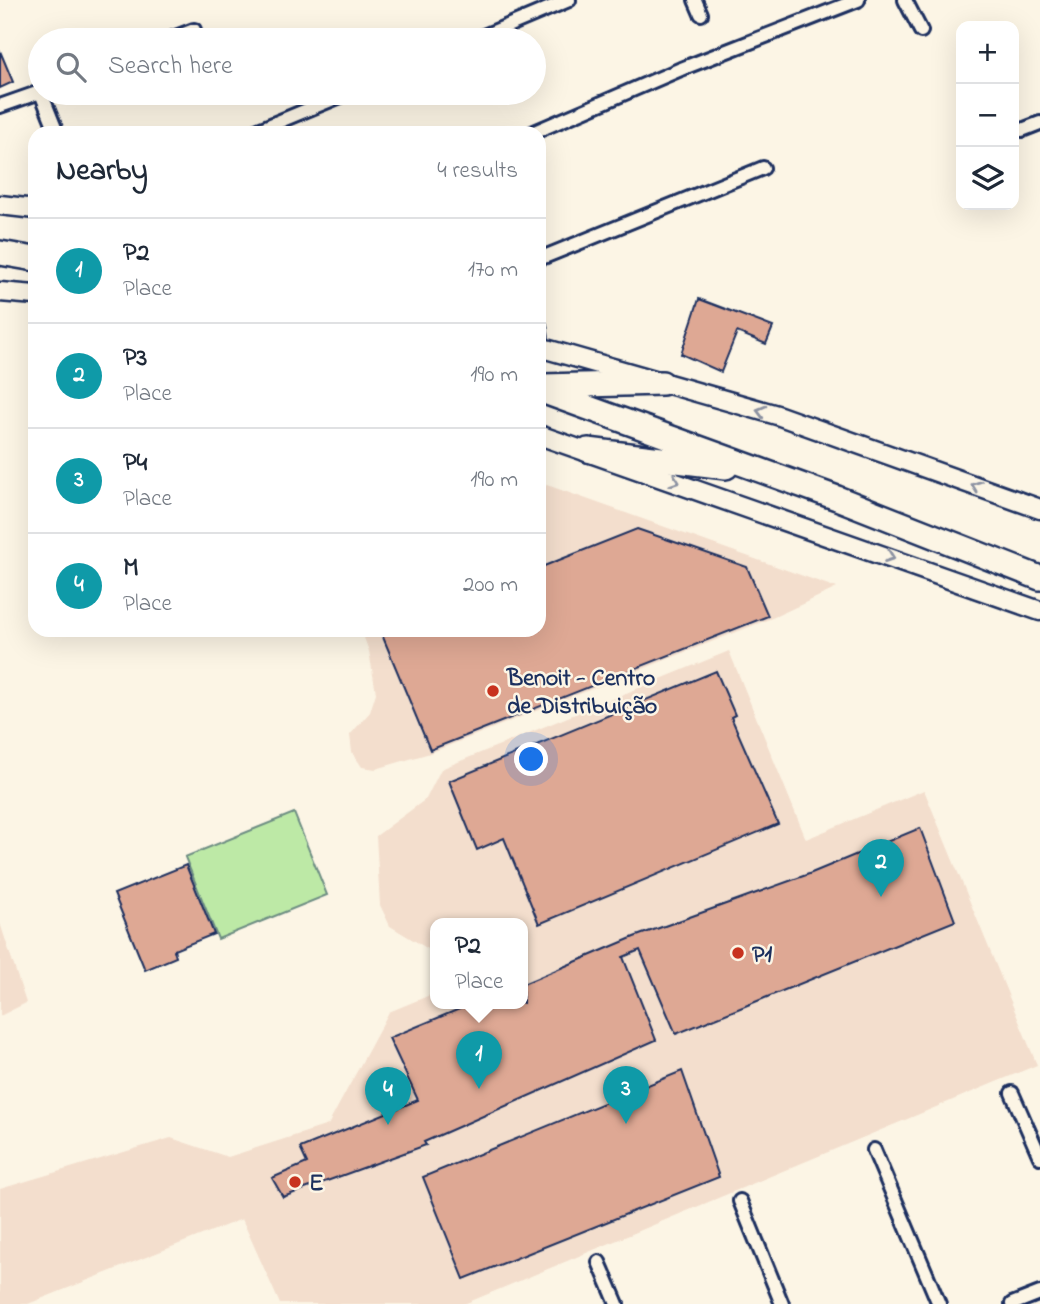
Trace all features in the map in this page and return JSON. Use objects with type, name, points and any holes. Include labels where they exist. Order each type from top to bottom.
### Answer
[{"type":"highway","points":[[0,253],[28,259]]},
{"type":"highway","points":[[546,388],[662,383]]},
{"type":"highway","points":[[546,391],[1040,578]]},
{"type":"highway","points":[[588,450],[757,470]]},
{"type":"main road","points":[[0,205],[28,208]]},
{"type":"main road","points":[[0,292],[28,294]]},
{"type":"main road","points":[[546,348],[777,415],[1040,509]]},
{"type":"main road","points":[[546,437],[1040,611]]},
{"type":"street","points":[[502,28],[569,0]]},
{"type":"street","points":[[695,0],[701,15]]},
{"type":"street","points":[[546,127],[681,69],[858,0]]},
{"type":"street","points":[[905,0],[921,30]]},
{"type":"street","points":[[0,106],[28,96]]},
{"type":"street","points":[[46,105],[54,126]]},
{"type":"street","points":[[268,126],[319,105]]},
{"type":"street","points":[[1022,130],[1040,123]]},
{"type":"street","points":[[546,256],[763,168]]},
{"type":"street","points":[[1012,1093],[1040,1157]]},
{"type":"street","points":[[874,1150],[939,1304]]},
{"type":"street","points":[[740,1201],[782,1304]]},
{"type":"street","points":[[599,1262],[617,1304]]},
{"type":"street","points":[[1012,1304],[1040,1293]]},
{"type":"shaded area","name":"Benoit - Centro de Distribuição","points":[[546,486],[837,588],[772,618],[430,753],[376,769],[362,767],[352,752],[350,735],[370,712],[376,693],[369,651],[364,637],[546,637]]},
{"type":"shaded area","points":[[729,651],[806,839],[924,790],[1037,1065],[464,1304],[280,1304],[242,1219],[28,1304],[0,1304],[0,1189],[171,1138],[228,1157],[328,1125],[389,1012],[430,995],[430,1009],[528,1009],[528,918],[430,918],[430,950],[390,926],[380,905],[376,836],[426,799],[441,769]]},
{"type":"shaded area","points":[[0,923],[26,1003],[0,1016]]},
{"type":"green space","points":[[294,813],[327,895],[218,939],[185,857]]},
{"type":"building","points":[[0,51],[13,82],[0,88]]},
{"type":"building","points":[[699,299],[773,327],[766,344],[737,332],[721,372],[681,354]]},
{"type":"building","name":"Benoit - Centro de Distribuição","points":[[637,529],[747,567],[768,616],[430,750],[383,637],[546,637],[546,565]]},
{"type":"building","points":[[716,671],[735,715],[731,717],[778,824],[539,924],[504,838],[477,850],[449,781]]},
{"type":"building","points":[[920,828],[955,921],[676,1034],[640,950],[623,957],[656,1040],[424,1142],[426,1145],[283,1197],[272,1178],[307,1163],[300,1148],[418,1100],[389,1038],[459,1009],[528,1009],[528,982],[634,937],[809,874]]},
{"type":"building","points":[[186,865],[214,934],[174,950],[176,957],[145,970],[114,894]]},
{"type":"building","points":[[682,1071],[719,1177],[464,1279],[423,1177]]},
{"type":"place","name":"Benoit - Centro de Distribuição","points":[[493,691]]},
{"type":"place","name":"P3","points":[[881,897]]},
{"type":"place","name":"P1","points":[[738,953]]},
{"type":"place","name":"P2","points":[[479,1089]]},
{"type":"place","name":"P4","points":[[626,1124]]},
{"type":"place","name":"M","points":[[388,1125]]},
{"type":"place","name":"E","points":[[295,1182]]}]
